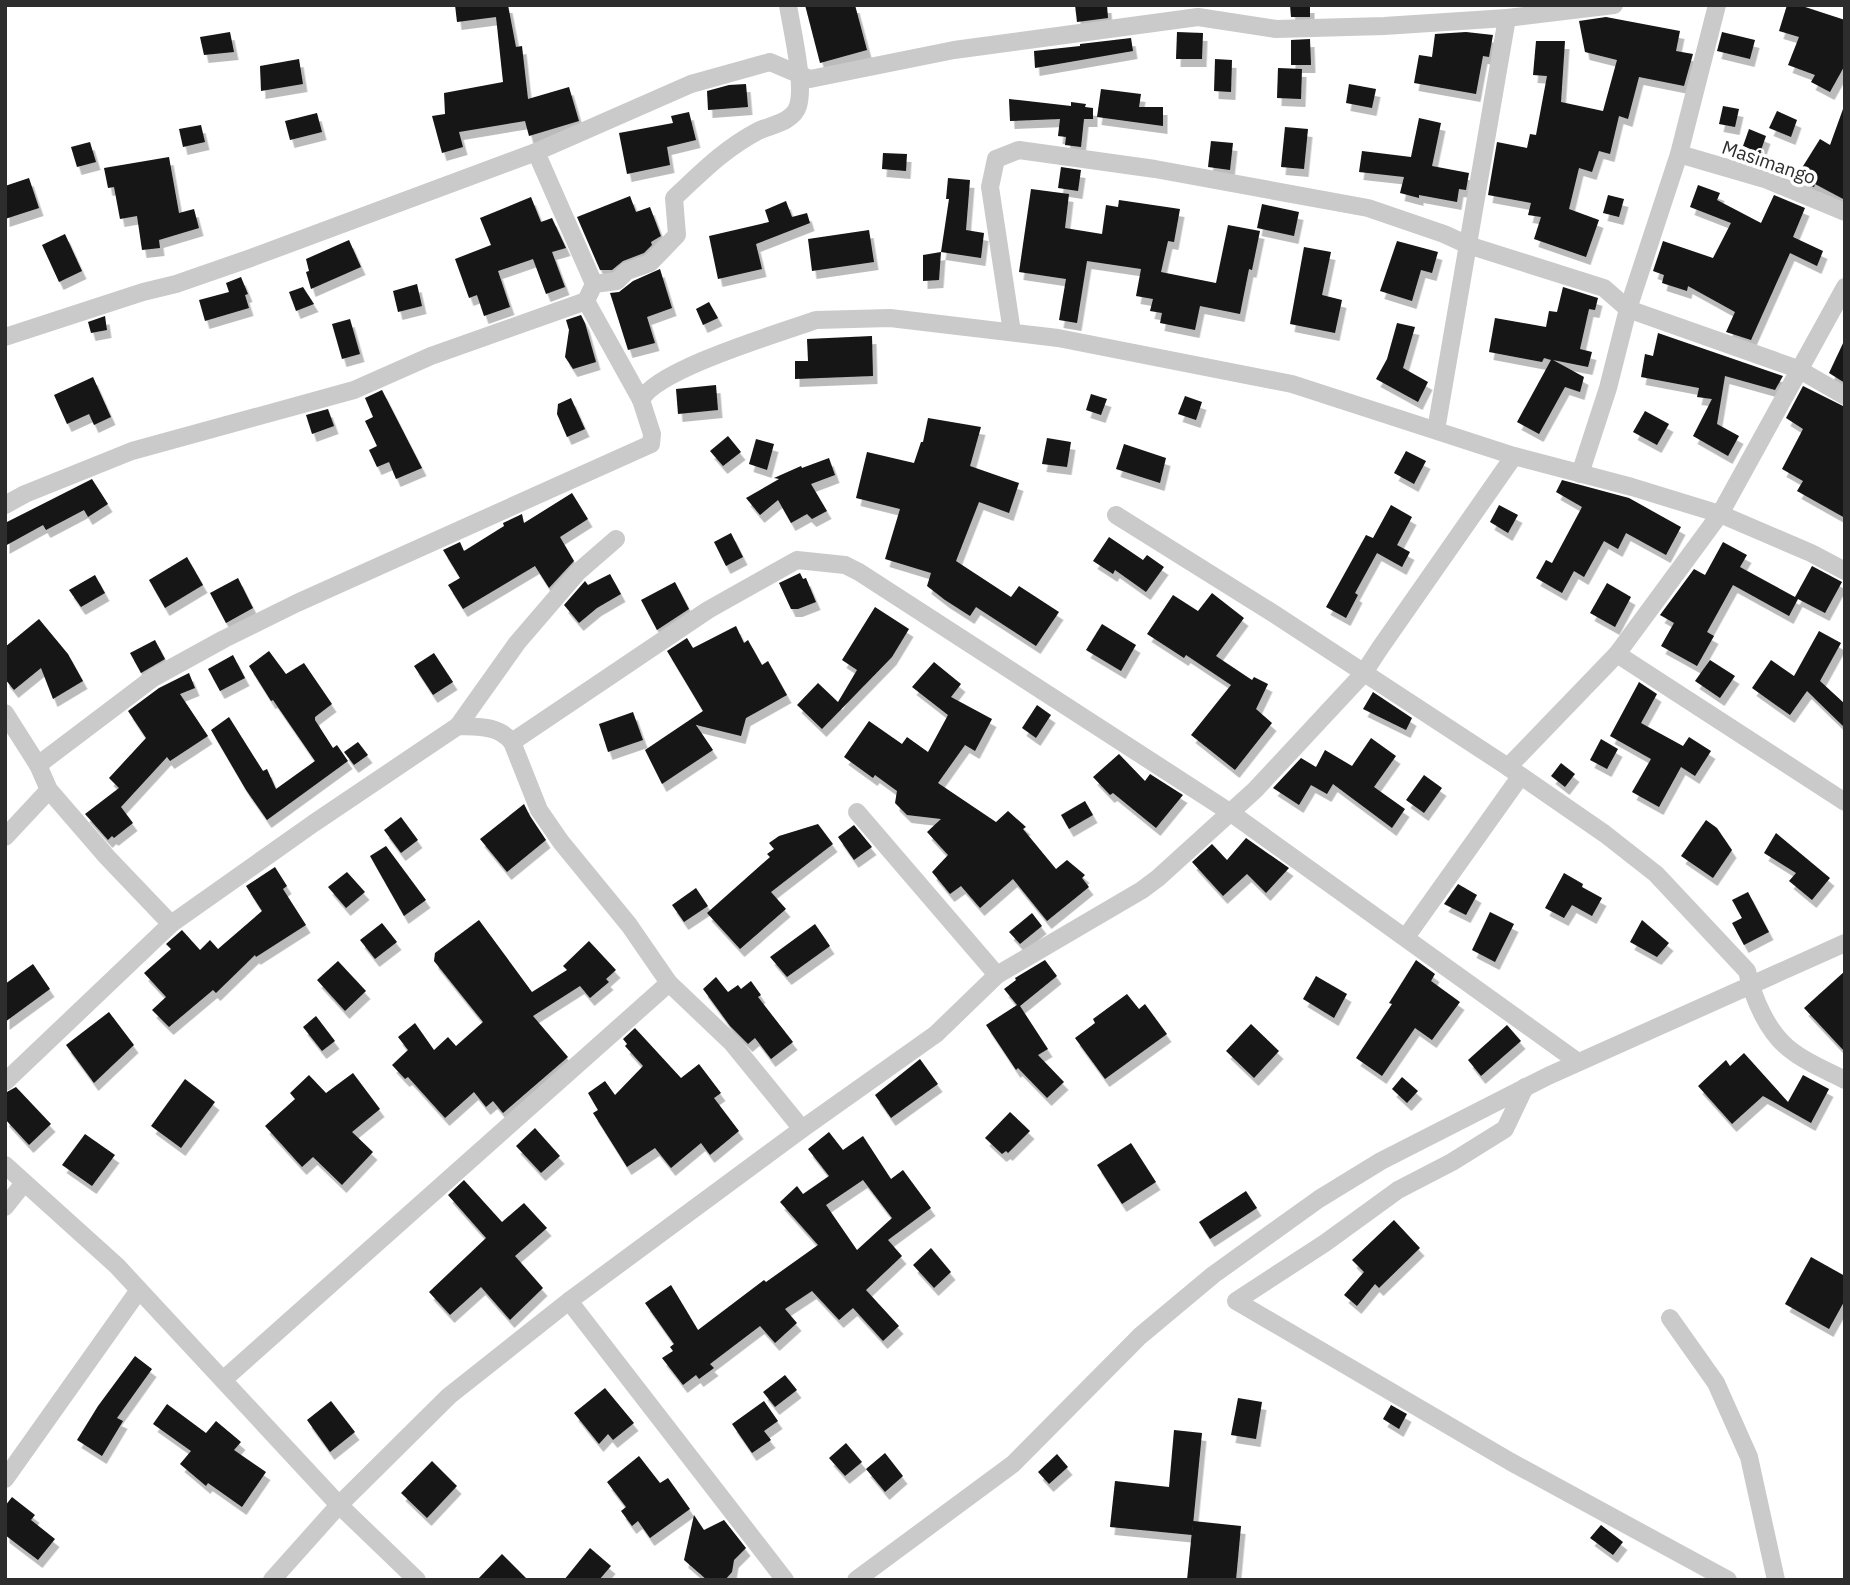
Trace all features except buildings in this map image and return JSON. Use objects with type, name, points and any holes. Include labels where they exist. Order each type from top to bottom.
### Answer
[{"type":"street","points":[[594,284],[617,281],[627,271],[650,263],[677,234],[674,198],[723,151],[793,115],[799,103],[799,76],[788,5]]},
{"type":"street","points":[[5,337],[143,292],[176,284],[536,152],[691,84],[770,62],[810,79],[954,50],[1198,17],[1276,29],[1384,26],[1507,18],[1614,5]]},
{"type":"street","points":[[1580,474],[1608,388],[1628,309],[1679,154],[1717,5]]},
{"type":"street","points":[[1436,430],[1507,18]]},
{"type":"street","points":[[1013,332],[990,187],[996,159],[1019,150],[1155,169],[1368,208],[1444,233],[1468,245],[1604,288],[1628,309],[1798,369],[1845,396]]},
{"type":"street","points":[[5,505],[24,494],[132,451],[354,390],[431,356],[586,302],[594,284],[536,152]]},
{"type":"street","name":"Masimango","points":[[1679,154],[1765,179],[1845,212]]},
{"type":"street","points":[[1406,937],[1514,772],[1617,654],[1720,514],[1845,287]]},
{"type":"street","points":[[38,765],[153,678],[224,639],[297,603],[651,444],[652,434],[641,400],[586,302]]},
{"type":"street","points":[[641,400],[647,391],[667,377],[816,320],[890,318],[1013,332],[1131,351],[1292,384],[1514,456],[1720,514],[1811,553],[1845,572]]},
{"type":"street","points":[[272,1580],[339,1505],[449,1396],[569,1301],[936,1034],[997,975],[1142,890],[1231,813],[1363,674],[1514,456]]},
{"type":"street","points":[[1116,515],[1268,610],[1605,834],[1656,874],[1747,971],[1750,986],[1779,1040],[1793,1052],[1845,1080]]},
{"type":"street","points":[[5,1082],[171,924],[458,726],[517,643],[578,572],[616,539]]},
{"type":"street","points":[[512,742],[708,610],[797,560],[845,565],[1231,813],[1578,1062]]},
{"type":"street","points":[[1617,654],[1845,802]]},
{"type":"street","points":[[5,713],[50,789],[107,857],[171,924]]},
{"type":"street","points":[[458,726],[493,728],[507,735],[539,810],[561,842],[629,925],[669,983],[732,1043],[802,1129]]},
{"type":"street","points":[[5,837],[50,789]]},
{"type":"street","points":[[857,812],[997,975]]},
{"type":"street","points":[[856,1580],[1013,1464],[1140,1336],[1213,1275],[1319,1199],[1381,1161],[1525,1087],[1845,943]]},
{"type":"street","points":[[223,1380],[669,983]]},
{"type":"street","points":[[1525,1087],[1506,1129],[1452,1162],[1398,1189],[1236,1301],[1511,1462],[1728,1580]]},
{"type":"street","points":[[5,1166],[117,1266],[339,1505],[416,1580]]},
{"type":"street","points":[[5,1207],[24,1183]]},
{"type":"street","points":[[5,1479],[139,1290]]},
{"type":"street","points":[[569,1301],[785,1580]]},
{"type":"street","points":[[1670,1318],[1716,1383],[1749,1457],[1776,1580]]}]
